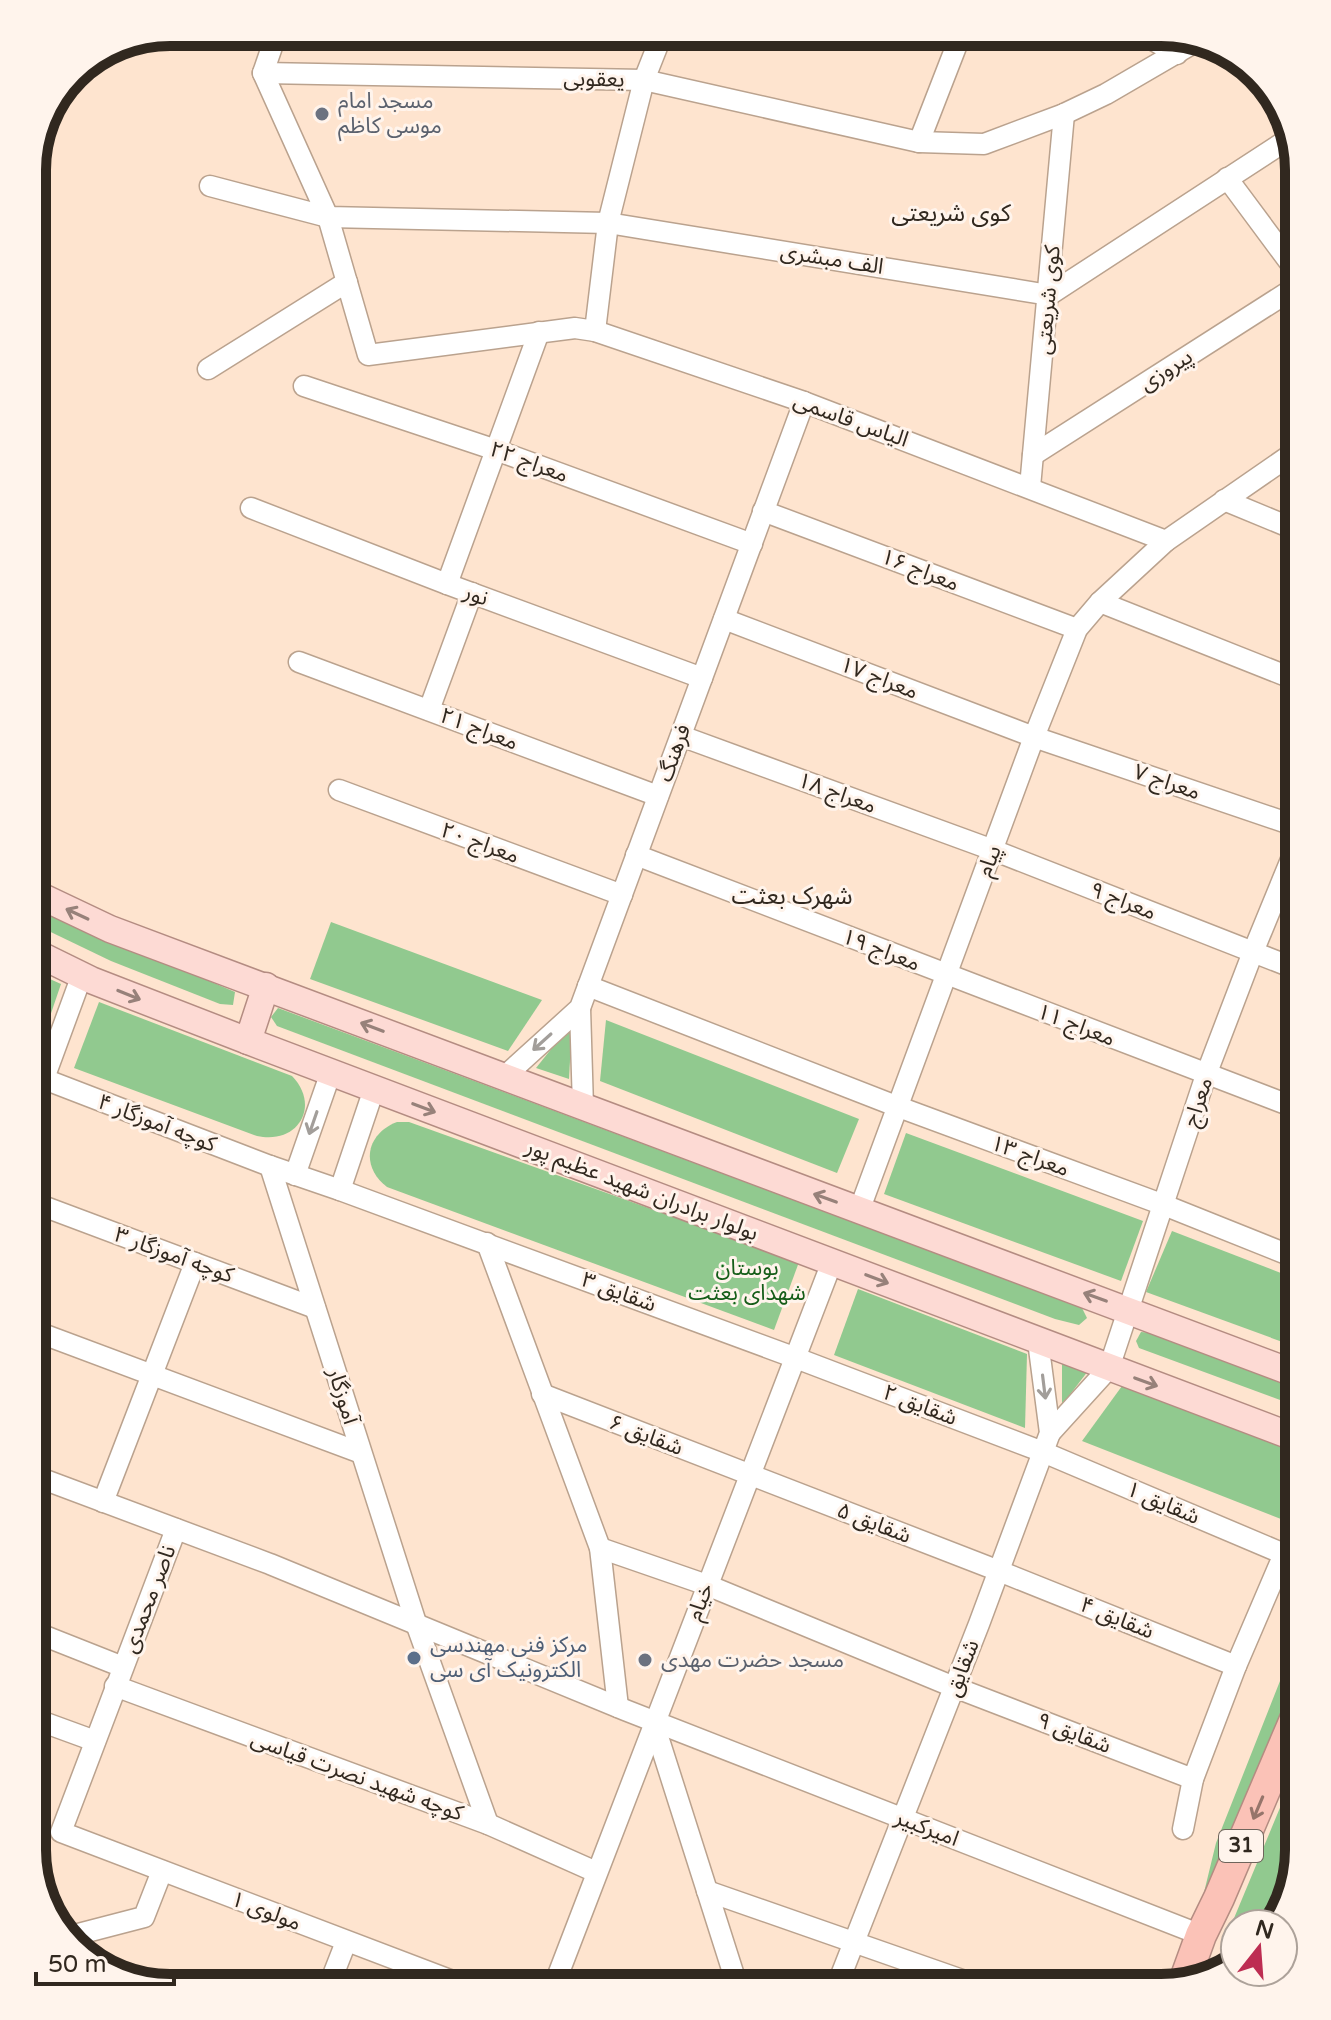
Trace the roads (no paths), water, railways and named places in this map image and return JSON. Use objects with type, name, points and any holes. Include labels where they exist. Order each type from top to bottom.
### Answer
[{"type":"highway","name":"31","points":[[1188,1971],[1285,1743]]},
{"type":"highway","points":[[1210,1964],[1219,1898]]},
{"type":"main road","points":[[46,899],[110,929],[1285,1370]]},
{"type":"main road","name":"بولوار برادران شهید عظیم‌ پور","points":[[46,958],[248,1041],[1285,1434]]},
{"type":"main road","points":[[248,1041],[266,986]]},
{"type":"street","points":[[208,369],[347,282],[328,217],[263,73],[272,46]]},
{"type":"street","points":[[595,331],[608,223],[644,80],[657,46]]},
{"type":"street","points":[[919,142],[956,46]]},
{"type":"street","points":[[1163,46],[1177,54]]},
{"type":"street","name":"یعقوبی","points":[[263,73],[644,80],[919,142],[984,144],[1064,114],[1186,48]]},
{"type":"street","name":"کوی شریعتی","points":[[1030,487],[1064,114]]},
{"type":"street","points":[[1049,295],[1282,143]]},
{"type":"street","points":[[1227,178],[1285,256]]},
{"type":"street","name":"الف مبشری","points":[[210,186],[328,217],[608,223],[1049,295]]},
{"type":"street","name":"الیاس قاسمی","points":[[347,282],[368,355],[575,328],[595,331],[804,402],[1166,541]]},
{"type":"street","name":"پیروزی","points":[[1033,455],[1285,294]]},
{"type":"street","points":[[447,584],[539,332]]},
{"type":"street","name":"معراج ۲۲","points":[[304,386],[496,450],[752,544]]},
{"type":"street","name":"فرهنگ","points":[[504,1077],[580,1008],[804,402]]},
{"type":"street","points":[[1166,541],[1285,459]]},
{"type":"street","points":[[1224,500],[1285,525]]},
{"type":"street","name":"نور","points":[[251,508],[702,678]]},
{"type":"street","name":"معراج ۱۶","points":[[763,511],[1077,629]]},
{"type":"street","name":"پیام","points":[[859,1211],[1077,629],[1100,602],[1166,541]]},
{"type":"street","points":[[429,710],[472,593]]},
{"type":"street","points":[[1100,602],[1285,675]]},
{"type":"street","name":"معراج ۱۷","points":[[724,619],[1034,737]]},
{"type":"street","name":"معراج ۲۱","points":[[299,662],[658,796]]},
{"type":"street","name":"معراج ۱۸","points":[[681,736],[993,850]]},
{"type":"street","name":"معراج ۷","points":[[1034,737],[1285,822]]},
{"type":"street","name":"معراج ۲۰","points":[[339,790],[622,895]]},
{"type":"street","name":"معراج ۹","points":[[993,850],[1285,965]]},
{"type":"street","name":"معراج ۱۹","points":[[636,855],[946,975]]},
{"type":"street","name":"معراج","points":[[1109,1368],[1206,1075],[1285,874]]},
{"type":"street","points":[[46,1060],[82,975]]},
{"type":"street","name":"معراج ۱۱","points":[[946,975],[1285,1104]]},
{"type":"street","points":[[588,986],[896,1106]]},
{"type":"street","points":[[580,1008],[583,1107]]},
{"type":"street","points":[[295,1175],[331,1072]]},
{"type":"street","name":"کوچه آموزگار ۴","points":[[46,1082],[340,1190]]},
{"type":"street","points":[[340,1190],[374,1089]]},
{"type":"street","name":"معراج ۱۳","points":[[896,1106],[1285,1253]]},
{"type":"street","name":"آموزگار","points":[[270,1166],[417,1626],[488,1824]]},
{"type":"street","name":"شقایق ۳","points":[[340,1190],[796,1358]]},
{"type":"street","name":"کوچه آموزگار ۳","points":[[46,1207],[315,1308]]},
{"type":"street","points":[[487,1243],[600,1548],[618,1707]]},
{"type":"street","name":"خیام","points":[[558,1974],[832,1262]]},
{"type":"street","points":[[103,1502],[195,1263]]},
{"type":"street","points":[[46,1335],[361,1453]]},
{"type":"street","name":"شقایق","points":[[841,1974],[999,1571],[1046,1442],[1038,1341]]},
{"type":"street","name":"شقایق ۲","points":[[796,1358],[1046,1442]]},
{"type":"street","points":[[1046,1442],[1109,1368]]},
{"type":"street","name":"شقایق ۶","points":[[542,1394],[750,1475]]},
{"type":"street","name":"شقایق ۱","points":[[1046,1442],[1284,1554],[1236,1666]]},
{"type":"street","name":"شقایق ۵","points":[[750,1475],[999,1571]]},
{"type":"street","points":[[46,1480],[270,1564],[653,1721],[734,1974]]},
{"type":"street","name":"ناصر محمدی","points":[[46,1638],[119,1677],[176,1529]]},
{"type":"street","name":"شقایق ۹","points":[[600,1548],[707,1585],[954,1687],[1193,1779]]},
{"type":"street","name":"شقایق ۴","points":[[999,1571],[1236,1666]]},
{"type":"street","points":[[1183,1829],[1193,1779],[1236,1666]]},
{"type":"street","points":[[46,1723],[95,1741],[119,1677]]},
{"type":"street","name":"کوچه شهید نصرت قیاسی","points":[[119,1677],[488,1824],[596,1872]]},
{"type":"street","name":"امیرکبیر","points":[[653,1721],[1201,1935]]},
{"type":"street","name":"مولوی ۱","points":[[95,1741],[61,1832],[433,1974]]},
{"type":"street","points":[[79,1934],[144,1917],[162,1871]]},
{"type":"street","points":[[707,1891],[946,1974]]},
{"type":"street","points":[[333,1974],[346,1942]]},
{"type":"place","name":"مسجد امام موسی کاظم","points":[[322,114]]},
{"type":"place","name":"مرکز فنی مهندسی الکترونیک آی سی","points":[[414,1658]]},
{"type":"place","name":"مسجد حضرت مهدی","points":[[645,1660]]},
{"type":"district","name":"کوی شریعتی","points":[[951,213]]},
{"type":"district","name":"شهرک بعثت","points":[[792,896]]},
{"type":"park label","name":"بوستان شهدای بعثت","points":[[747,1280]]}]
